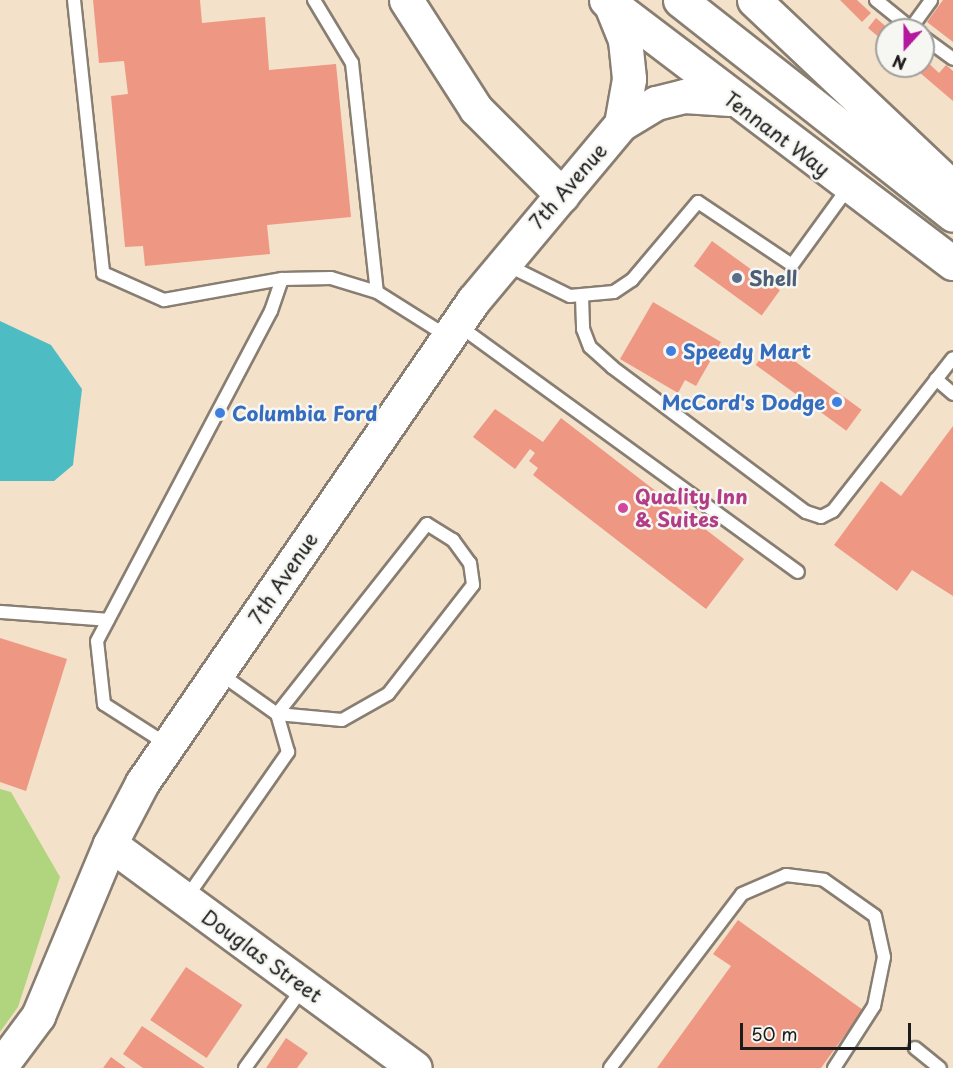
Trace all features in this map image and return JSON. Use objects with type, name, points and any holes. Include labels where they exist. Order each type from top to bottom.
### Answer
[{"type":"main road","points":[[406,0],[476,109],[562,195]]},
{"type":"main road","points":[[680,0],[953,215]]},
{"type":"main road","points":[[754,0],[953,188]]},
{"type":"main road","points":[[608,2],[625,40],[629,80],[621,124]]},
{"type":"main road","name":"Tennant Way","points":[[608,2],[730,99],[953,263]]},
{"type":"main road","points":[[621,124],[656,103],[684,96],[730,99]]},
{"type":"main road","name":"7th Avenue","points":[[0,1067],[38,1016],[110,844],[168,744],[502,262],[621,124]]},
{"type":"main road","name":"Douglas Street","points":[[110,844],[415,1068]]},
{"type":"lane","points":[[74,0],[103,273],[164,300],[282,279],[332,278],[377,292],[453,330],[798,572]]},
{"type":"lane","points":[[314,0],[352,63],[377,292]]},
{"type":"lane","points":[[876,0],[898,18]]},
{"type":"lane","points":[[919,18],[931,0]]},
{"type":"lane","points":[[935,46],[953,59]]},
{"type":"lane","points":[[502,262],[549,288],[582,297],[614,292],[632,280],[698,202],[792,265],[848,188]]},
{"type":"lane","points":[[168,744],[104,704],[98,641],[271,311],[282,279]]},
{"type":"lane","points":[[582,297],[583,329],[604,360],[806,512],[821,518],[833,511],[953,357]]},
{"type":"lane","points":[[936,379],[953,394]]},
{"type":"lane","points":[[218,673],[277,714],[342,720],[388,694],[473,585],[470,563],[453,540],[427,524],[277,714]]},
{"type":"lane","points":[[0,612],[108,620]]},
{"type":"lane","points":[[185,899],[288,752],[277,714]]},
{"type":"lane","points":[[610,1068],[742,894],[786,875],[824,880],[875,916],[884,957],[874,1006],[834,1068]]},
{"type":"lane","points":[[245,1068],[304,987]]},
{"type":"lane","points":[[915,1048],[940,1068]]},
{"type":"green space","points":[[0,789],[11,792],[60,877],[18,1007],[0,1032]]},
{"type":"water","points":[[0,321],[51,345],[82,389],[73,465],[54,481],[0,481]]},
{"type":"building","points":[[93,0],[200,0],[202,23],[265,17],[269,70],[336,64],[351,217],[267,225],[270,254],[145,266],[143,246],[125,247],[111,96],[128,94],[124,61],[99,63]]},
{"type":"building","points":[[840,0],[857,0],[871,13],[862,22]]},
{"type":"building","points":[[943,0],[953,0],[953,42],[935,28],[935,18],[930,18]]},
{"type":"building","points":[[875,19],[875,34],[868,28]]},
{"type":"building","points":[[946,65],[953,71],[953,101],[926,78],[935,78],[935,69],[939,73]]},
{"type":"building","name":"Shell","points":[[712,241],[780,290],[762,315],[694,266]]},
{"type":"building","name":"Speedy Mart","points":[[653,302],[721,342],[696,386],[685,380],[678,393],[620,359]]},
{"type":"building","points":[[771,344],[862,410],[846,431],[756,365]]},
{"type":"building","name":"Quality Inn & Suites","points":[[495,409],[543,442],[561,418],[744,559],[706,609],[533,475],[538,468],[529,461],[535,453],[530,449],[515,469],[473,437]]},
{"type":"building","points":[[953,426],[953,596],[912,570],[897,591],[834,545],[881,481],[901,496]]},
{"type":"building","points":[[0,638],[67,659],[26,791],[0,782]]},
{"type":"building","points":[[738,920],[863,1010],[821,1068],[657,1068],[731,966],[713,954]]},
{"type":"building","points":[[186,967],[242,1005],[207,1058],[150,1020]]},
{"type":"building","points":[[142,1026],[205,1068],[143,1068],[123,1054]]},
{"type":"building","points":[[286,1038],[308,1053],[297,1068],[266,1068]]},
{"type":"building","points":[[111,1057],[126,1068],[103,1068]]},
{"type":"place","name":"Shell","points":[[737,278]]},
{"type":"place","name":"Speedy Mart","points":[[671,351]]},
{"type":"place","name":"McCord's Dodge","points":[[837,402]]},
{"type":"place","name":"Columbia Ford","points":[[220,413]]},
{"type":"place","name":"Quality Inn & Suites","points":[[623,508]]}]
